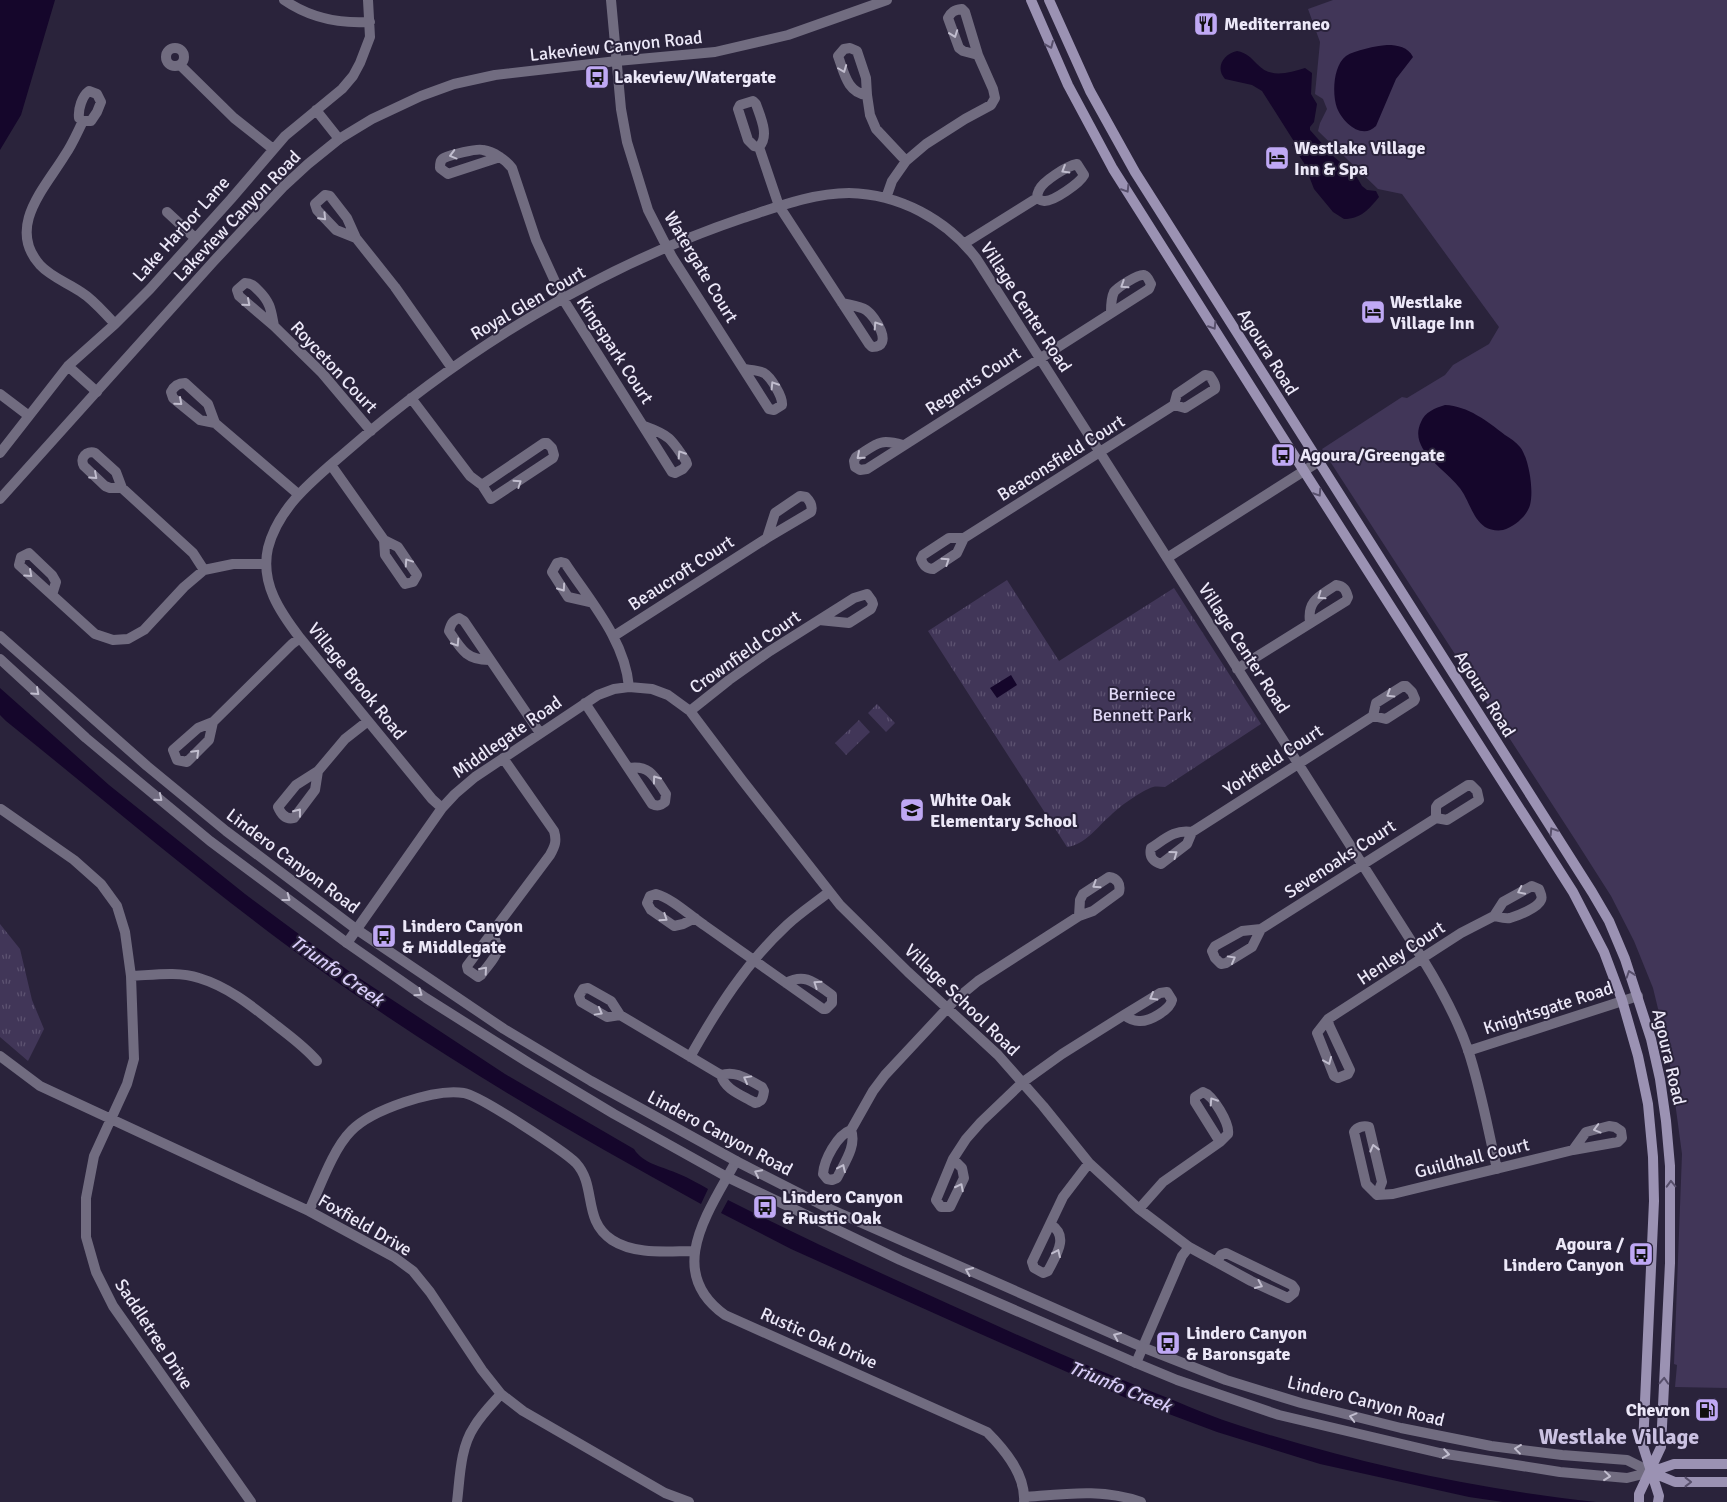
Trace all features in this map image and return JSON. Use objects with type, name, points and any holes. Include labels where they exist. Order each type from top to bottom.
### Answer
[{"type":"main road","name":"Agoura Road","points":[[1031,0],[1068,85],[1113,169],[1573,892],[1604,952],[1622,1000],[1638,1056],[1648,1104],[1653,1158],[1654,1201],[1643,1446],[1659,1496],[1658,1502]]},
{"type":"main road","name":"Agoura Road","points":[[1049,0],[1090,92],[1131,165],[1592,892],[1608,921],[1625,959],[1651,1039],[1660,1079],[1666,1121],[1671,1202],[1670,1263],[1660,1447],[1651,1472],[1639,1494],[1639,1502]]},
{"type":"main road","points":[[1654,1201],[1671,1202]]},
{"type":"main road","name":"Lindero Canyon Road","points":[[1651,1472],[1674,1464],[1727,1464]]},
{"type":"main road","name":"Lindero Canyon Road","points":[[1651,1472],[1675,1482],[1727,1482]]},
{"type":"street","points":[[284,0],[304,13],[326,19],[357,23],[370,22]]},
{"type":"street","name":"Lake Harbor Lane","points":[[0,454],[68,366],[115,324],[150,289],[285,136],[342,89],[352,76],[366,51],[370,37],[368,0]]},
{"type":"street","name":"Watergate Court","points":[[611,0],[621,109],[627,142],[648,210],[667,248],[744,369]]},
{"type":"street","name":"Lakeview Canyon Road","points":[[0,499],[283,187],[339,139],[391,109],[454,84],[495,75],[617,60],[715,52],[763,42],[887,0]]},
{"type":"street","points":[[886,198],[892,181],[906,161],[926,144],[991,105],[995,98],[993,89],[978,55]]},
{"type":"street","points":[[180,64],[234,118],[273,149]]},
{"type":"street","points":[[866,95],[870,114],[876,129],[906,161]]},
{"type":"street","points":[[316,110],[339,139]]},
{"type":"street","points":[[83,121],[66,154],[36,199],[27,222],[26,238],[31,252],[40,265],[51,275],[83,293],[115,324]]},
{"type":"street","points":[[759,147],[780,206],[842,303],[869,344],[872,347],[879,346],[882,342],[883,334],[866,310],[842,303]]},
{"type":"street","points":[[478,149],[500,157],[448,174],[440,168],[440,163],[444,158],[478,149]]},
{"type":"street","name":"Kingspark Court","points":[[500,157],[512,168],[536,240],[563,299],[672,472],[675,473],[683,469],[687,464],[686,461],[673,440],[664,433],[644,426]]},
{"type":"street","points":[[965,244],[1037,198],[1038,191],[1043,184],[1070,166],[1077,164],[1081,169],[1084,175],[1081,181],[1074,186],[1051,200],[1043,202],[1037,198]]},
{"type":"street","name":"Royal Glen Court","points":[[266,564],[268,548],[274,530],[298,494],[371,430],[411,398],[500,336],[563,299],[620,269],[719,226],[780,206],[827,194],[849,193],[886,198]]},
{"type":"street","name":"Village Center Road","points":[[886,198],[916,208],[942,224],[965,244],[976,258],[1422,958],[1439,985],[1468,1051],[1498,1169]]},
{"type":"street","points":[[166,212],[195,238]]},
{"type":"street","points":[[356,238],[395,288],[452,368]]},
{"type":"street","name":"Regents Court","points":[[903,445],[1111,312]]},
{"type":"street","name":"Royceton Court","points":[[274,326],[322,372],[371,430]]},
{"type":"street","points":[[68,366],[97,392]]},
{"type":"street","points":[[215,423],[200,420],[173,398],[171,392],[173,387],[180,383],[185,383],[208,404],[215,423],[298,494]]},
{"type":"street","points":[[0,394],[30,416]]},
{"type":"street","points":[[411,398],[470,476],[482,485],[492,500],[553,458],[552,448],[547,443],[544,443],[482,485]]},
{"type":"street","name":"Beaconsfield Court","points":[[964,538],[1174,405]]},
{"type":"street","points":[[1167,558],[1318,462]]},
{"type":"street","points":[[331,465],[384,540]]},
{"type":"street","points":[[122,488],[193,553],[204,570]]},
{"type":"street","name":"Beaucroft Court","points":[[614,636],[811,512],[810,502],[806,497],[800,496],[778,510],[767,538]]},
{"type":"street","points":[[52,595],[95,634],[113,640],[128,639],[144,630],[184,587],[204,570],[233,564],[266,564]]},
{"type":"street","name":"Village Brook Road","points":[[266,564],[268,581],[274,600],[284,617],[432,799],[442,808]]},
{"type":"street","name":"Crownfield Court","points":[[690,711],[738,674],[819,620],[862,594],[867,594],[873,604],[872,609],[849,623],[819,620]]},
{"type":"street","points":[[590,602],[614,636],[626,665],[628,687]]},
{"type":"street","points":[[1237,669],[1310,622]]},
{"type":"street","name":"Lindero Canyon Road","points":[[0,636],[147,766],[226,831],[356,929],[504,1029],[599,1086],[736,1161],[830,1209],[1142,1347],[1226,1380],[1359,1419],[1491,1446],[1562,1455],[1627,1460],[1651,1472]]},
{"type":"street","points":[[213,722],[300,638]]},
{"type":"street","name":"Lindero Canyon Road","points":[[0,659],[86,738],[210,841],[347,943],[426,998],[529,1063],[614,1114],[727,1177],[900,1260],[1136,1363],[1177,1380],[1280,1415],[1440,1453],[1560,1472],[1626,1478],[1651,1472]]},
{"type":"street","points":[[490,660],[540,733]]},
{"type":"street","name":"Middlegate Road","points":[[347,943],[442,808],[455,794],[474,777],[598,695],[614,689],[628,687],[652,689],[668,695],[690,711],[709,736]]},
{"type":"street","points":[[585,703],[629,768]]},
{"type":"street","name":"Yorkfield Court","points":[[1192,832],[1373,716]]},
{"type":"street","points":[[318,771],[315,790],[294,818],[287,818],[278,807],[296,785],[318,771],[345,739],[368,720]]},
{"type":"street","name":"Village School Road","points":[[709,736],[829,892],[854,920],[998,1055],[1023,1082],[1089,1163],[1139,1209],[1189,1247],[1216,1262],[1252,1282],[1288,1298],[1294,1293],[1295,1290],[1292,1285],[1226,1252],[1216,1262]]},
{"type":"street","points":[[491,933],[550,855],[556,840],[554,831],[503,758]]},
{"type":"street","name":"Saddletree Drive","points":[[1,809],[74,860],[102,884],[117,906],[125,932],[131,976],[134,1059],[127,1084],[94,1156],[86,1198],[86,1237],[96,1272],[113,1306],[250,1502]]},
{"type":"street","name":"Sevenoaks Court","points":[[1261,929],[1252,947],[1226,963],[1221,964],[1215,958],[1212,951],[1215,946],[1242,931],[1261,929],[1436,818]]},
{"type":"street","points":[[690,1057],[732,987],[754,960],[787,925],[829,892]]},
{"type":"street","points":[[851,1130],[873,1092],[886,1075],[948,1008],[978,981],[1079,916]]},
{"type":"street","name":"Henley Court","points":[[1328,1019],[1422,958],[1494,916]]},
{"type":"street","points":[[694,918],[786,983]]},
{"type":"street","points":[[131,976],[175,974],[198,977],[225,988],[254,1007],[308,1050],[317,1061]]},
{"type":"street","name":"Knightsgate Road","points":[[1468,1051],[1638,996]]},
{"type":"street","points":[[620,1015],[721,1075]]},
{"type":"street","points":[[953,1159],[966,1139],[981,1122],[1023,1082],[1062,1054],[1124,1015]]},
{"type":"street","points":[[1328,1019],[1350,1070],[1348,1074],[1338,1078],[1334,1076],[1317,1033],[1328,1019]]},
{"type":"street","name":"Foxfield Drive","points":[[0,1056],[40,1086],[309,1211],[394,1257],[413,1271],[430,1292],[482,1370],[501,1394],[532,1417],[665,1493],[688,1502]]},
{"type":"street","points":[[309,1211],[341,1143],[352,1130],[368,1117],[428,1095],[464,1092],[558,1148],[577,1164],[587,1184],[594,1220],[611,1239],[623,1246],[642,1250],[694,1251]]},
{"type":"street","points":[[1366,1126],[1368,1128],[1382,1182],[1377,1194],[1366,1184],[1354,1132],[1359,1127],[1366,1126]]},
{"type":"street","points":[[1139,1209],[1163,1182],[1220,1142]]},
{"type":"street","name":"Guildhall Court","points":[[1377,1194],[1393,1194],[1573,1150]]},
{"type":"street","name":"Rustic Oak Drive","points":[[736,1161],[697,1236],[694,1251],[699,1283],[714,1307],[725,1315],[987,1432],[1004,1449],[1019,1474],[1024,1500]]},
{"type":"street","points":[[1050,1224],[1063,1197],[1089,1163]]},
{"type":"street","points":[[1136,1363],[1182,1256],[1189,1247]]},
{"type":"street","points":[[456,1502],[464,1449],[469,1435],[474,1426],[501,1394]]},
{"type":"street","points":[[1398,1444],[1401,1428]]},
{"type":"street","points":[[1024,1500],[1090,1492],[1115,1495],[1141,1502]]},
{"type":"green space","points":[[1333,0],[1727,0],[1727,1388],[1675,1387],[1677,1365],[1674,1364],[1682,1154],[1668,1050],[1653,988],[1634,941],[1611,896],[1322,449],[1402,397],[1407,398],[1445,375],[1453,365],[1489,344],[1499,327],[1402,194],[1378,189],[1318,131],[1327,109],[1323,99],[1315,94],[1320,42],[1308,9]]},
{"type":"green space","name":"Berniece Bennett Park","points":[[1007,580],[1059,661],[1174,588],[1261,724],[1165,787],[1153,787],[1137,795],[1115,811],[1080,843],[1067,847],[928,631]]},
{"type":"green space","points":[[877,704],[895,723],[886,732],[868,713]]},
{"type":"green space","points":[[859,720],[870,732],[846,755],[835,743]]},
{"type":"green space","points":[[0,924],[20,949],[32,1000],[44,1029],[28,1061],[0,1037]]},
{"type":"water","points":[[0,0],[55,0],[21,115],[0,150]]},
{"type":"water","points":[[1387,45],[1402,47],[1413,57],[1396,79],[1376,126],[1371,130],[1359,130],[1348,124],[1340,114],[1335,102],[1334,88],[1338,66],[1350,54],[1372,47]]},
{"type":"water","points":[[1237,51],[1248,56],[1268,72],[1280,74],[1305,68],[1312,73],[1311,94],[1317,104],[1314,122],[1310,130],[1334,157],[1355,174],[1362,186],[1367,190],[1376,191],[1379,197],[1364,212],[1350,219],[1344,219],[1333,212],[1314,189],[1304,163],[1292,145],[1295,143],[1262,91],[1252,85],[1225,79],[1221,70],[1222,62],[1228,55]]},
{"type":"water","points":[[1445,405],[1462,408],[1477,415],[1515,442],[1523,452],[1530,475],[1531,499],[1526,513],[1511,526],[1503,530],[1491,530],[1480,523],[1462,491],[1423,449],[1419,441],[1418,432],[1421,422],[1428,413]]},
{"type":"water","points":[[1011,675],[1017,685],[997,698],[990,688]]},
{"type":"water","name":"Triunfo Creek","points":[[0,688],[109,785],[245,894],[350,972],[505,1074],[634,1149],[648,1162],[683,1176],[708,1189],[701,1204],[593,1144],[434,1048],[282,942],[177,860],[6,721],[0,715]]},
{"type":"water","name":"Triunfo Creek","points":[[728,1200],[839,1254],[1033,1342],[1117,1378],[1230,1422],[1282,1439],[1415,1473],[1505,1490],[1596,1502],[1503,1502],[1469,1497],[1320,1464],[1217,1432],[1126,1398],[791,1249],[721,1213]]},
{"type":"place","name":"Mediterraneo","points":[[1206,24]]},
{"type":"place","name":"Lakeview/Watergate","points":[[597,77]]},
{"type":"place","name":"Westlake Village Inn & Spa","points":[[1277,158]]},
{"type":"place","name":"Westlake Village Inn","points":[[1373,312]]},
{"type":"place","name":"Agoura/Greengate","points":[[1283,455]]},
{"type":"place","name":"White Oak Elementary School","points":[[912,810]]},
{"type":"place","name":"Lindero Canyon & Middlegate","points":[[384,936]]},
{"type":"place","name":"Lindero Canyon & Rustic Oak","points":[[765,1207]]},
{"type":"place","name":"Agoura / Lindero Canyon","points":[[1641,1254]]},
{"type":"place","name":"Lindero Canyon & Baronsgate","points":[[1168,1343]]},
{"type":"place","name":"Chevron","points":[[1707,1410]]},
{"type":"district","name":"Westlake Village","points":[[1619,1436]]}]
